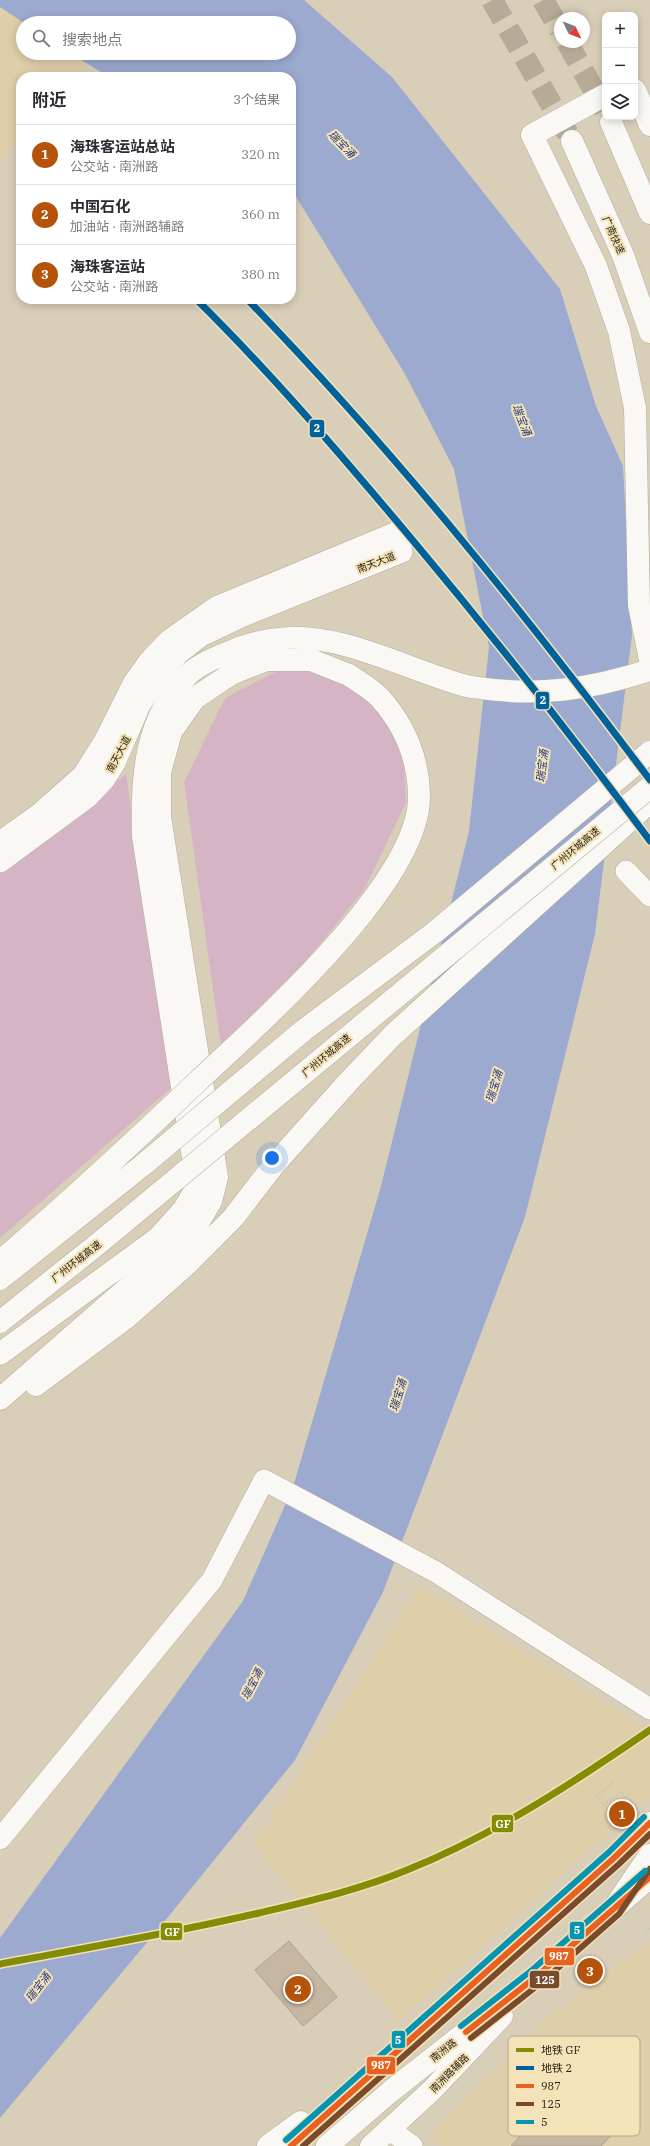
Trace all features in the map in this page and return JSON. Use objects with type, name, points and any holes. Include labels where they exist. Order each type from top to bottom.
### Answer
[{"type":"main road","points":[[602,97],[532,135],[596,266],[619,331],[635,408],[639,605],[650,660]]},
{"type":"main road","points":[[638,97],[650,125]]},
{"type":"main road","points":[[611,122],[650,213]]},
{"type":"main road","name":"广南快速","points":[[572,141],[623,255],[650,332]]},
{"type":"main road","points":[[0,1354],[158,1238],[184,1210],[194,1192],[196,1177],[143,836],[142,796],[145,758],[155,725],[170,697],[190,673],[223,654],[254,643],[283,637],[313,639],[344,644],[470,687],[513,692],[565,691],[617,681],[650,670]]},
{"type":"main road","points":[[0,1261],[86,1187],[293,991],[358,918],[394,868],[411,835],[419,799],[415,757],[402,728],[380,697],[349,675],[311,660],[266,660],[231,674],[195,698],[171,732],[160,772],[160,817],[217,1177],[211,1201],[194,1230],[0,1399]]},
{"type":"main road","points":[[0,1279],[143,1165],[304,1030],[434,932],[650,752]]},
{"type":"main road","name":"广州环城高速","points":[[0,1322],[105,1238],[650,787]]},
{"type":"main road","points":[[0,1413],[126,1318],[185,1266],[233,1218],[273,1166],[349,1081],[393,1035],[650,802]]},
{"type":"main road","points":[[291,2146],[390,2056],[614,1858],[650,1823]]},
{"type":"main road","points":[[614,1908],[650,1855]]},
{"type":"main road","name":"南洲路","points":[[327,2146],[391,2091],[537,1976],[650,1877]]},
{"type":"main road","name":"南洲路辅路","points":[[370,2146],[389,2130],[462,2060],[537,1976]]},
{"type":"main road","points":[[268,2146],[390,2056]]},
{"type":"street","name":"南天大道","points":[[0,842],[44,809],[83,775],[105,740],[134,682],[169,640],[216,607],[397,532],[402,552],[241,617],[201,636],[178,654],[151,688],[140,705],[115,763],[105,779],[88,797],[0,862]]},
{"type":"street","points":[[626,871],[650,896]]},
{"type":"street","points":[[0,1839],[212,1580],[264,1480],[436,1572],[650,1709]]},
{"type":"street","points":[[389,2130],[412,2146]]},
{"type":"path","points":[[613,1782],[597,1796],[603,1805],[621,1792],[650,1827]]},
{"type":"path","points":[[645,1932],[650,1928]]},
{"type":"shaded area","points":[[0,7],[16,18],[16,60],[80,60],[87,65],[81,72],[16,72],[16,142],[0,160]]},
{"type":"shaded area","points":[[287,666],[329,676],[375,702],[403,746],[406,803],[364,890],[306,961],[221,1046],[184,782],[225,698]]},
{"type":"shaded area","points":[[126,774],[171,1088],[0,1238],[0,871]]},
{"type":"shaded area","points":[[419,1586],[650,1730],[650,1797],[399,2021],[254,1844]]},
{"type":"shaded area","points":[[650,1940],[650,2146],[442,2146],[428,2136],[508,2057],[508,2136],[640,2136],[640,2036],[530,2036],[548,2018]]},
{"type":"water","name":"瑞宝涌","points":[[0,0],[304,0],[392,77],[560,289],[596,406],[623,466],[632,635],[595,934],[525,1217],[383,1592],[295,1760],[160,1927],[0,2118],[0,1938],[243,1601],[293,1487],[381,1186],[469,831],[489,647],[454,469],[405,374],[296,197],[296,72],[101,72],[81,60],[296,60],[296,16],[16,16],[16,18],[0,7]]},
{"type":"building","points":[[289,1941],[337,1997],[303,2026],[255,1970]]},
{"type":"building","points":[[520,2136],[611,2136],[601,2146],[511,2146]]},
{"type":"tunnel","points":[[492,0],[572,141]]},
{"type":"tunnel","points":[[543,0],[554,19]]},
{"type":"tunnel","points":[[570,48],[602,105]]},
{"type":"metro line","name":"2","points":[[201,304],[252,356],[332,445],[410,537],[532,687],[650,841]]},
{"type":"metro line","name":"2","points":[[252,304],[354,414],[456,533],[554,655],[650,780]]},
{"type":"metro line","name":"GF","points":[[0,1964],[227,1920],[334,1894],[389,1877],[471,1841],[502,1824],[592,1769],[650,1730]]},
{"type":"transit line","name":"5","points":[[286,2140],[609,1852],[644,1817]]},
{"type":"transit line","name":"987","points":[[291,2146],[614,1858],[650,1823]]},
{"type":"transit line","name":"125","points":[[303,2146],[619,1864],[650,1834]]},
{"type":"transit line","name":"125","points":[[471,2038],[542,1982],[619,1914],[650,1869]]},
{"type":"transit line","name":"5","points":[[461,2026],[532,1970],[645,1871]]},
{"type":"transit line","name":"987","points":[[466,2032],[537,1976],[650,1877]]},
{"type":"place","name":"海珠客运站总站","points":[[622,1814]]},
{"type":"place","name":"海珠客运站","points":[[590,1971]]},
{"type":"place","name":"中国石化","points":[[298,1989]]}]
